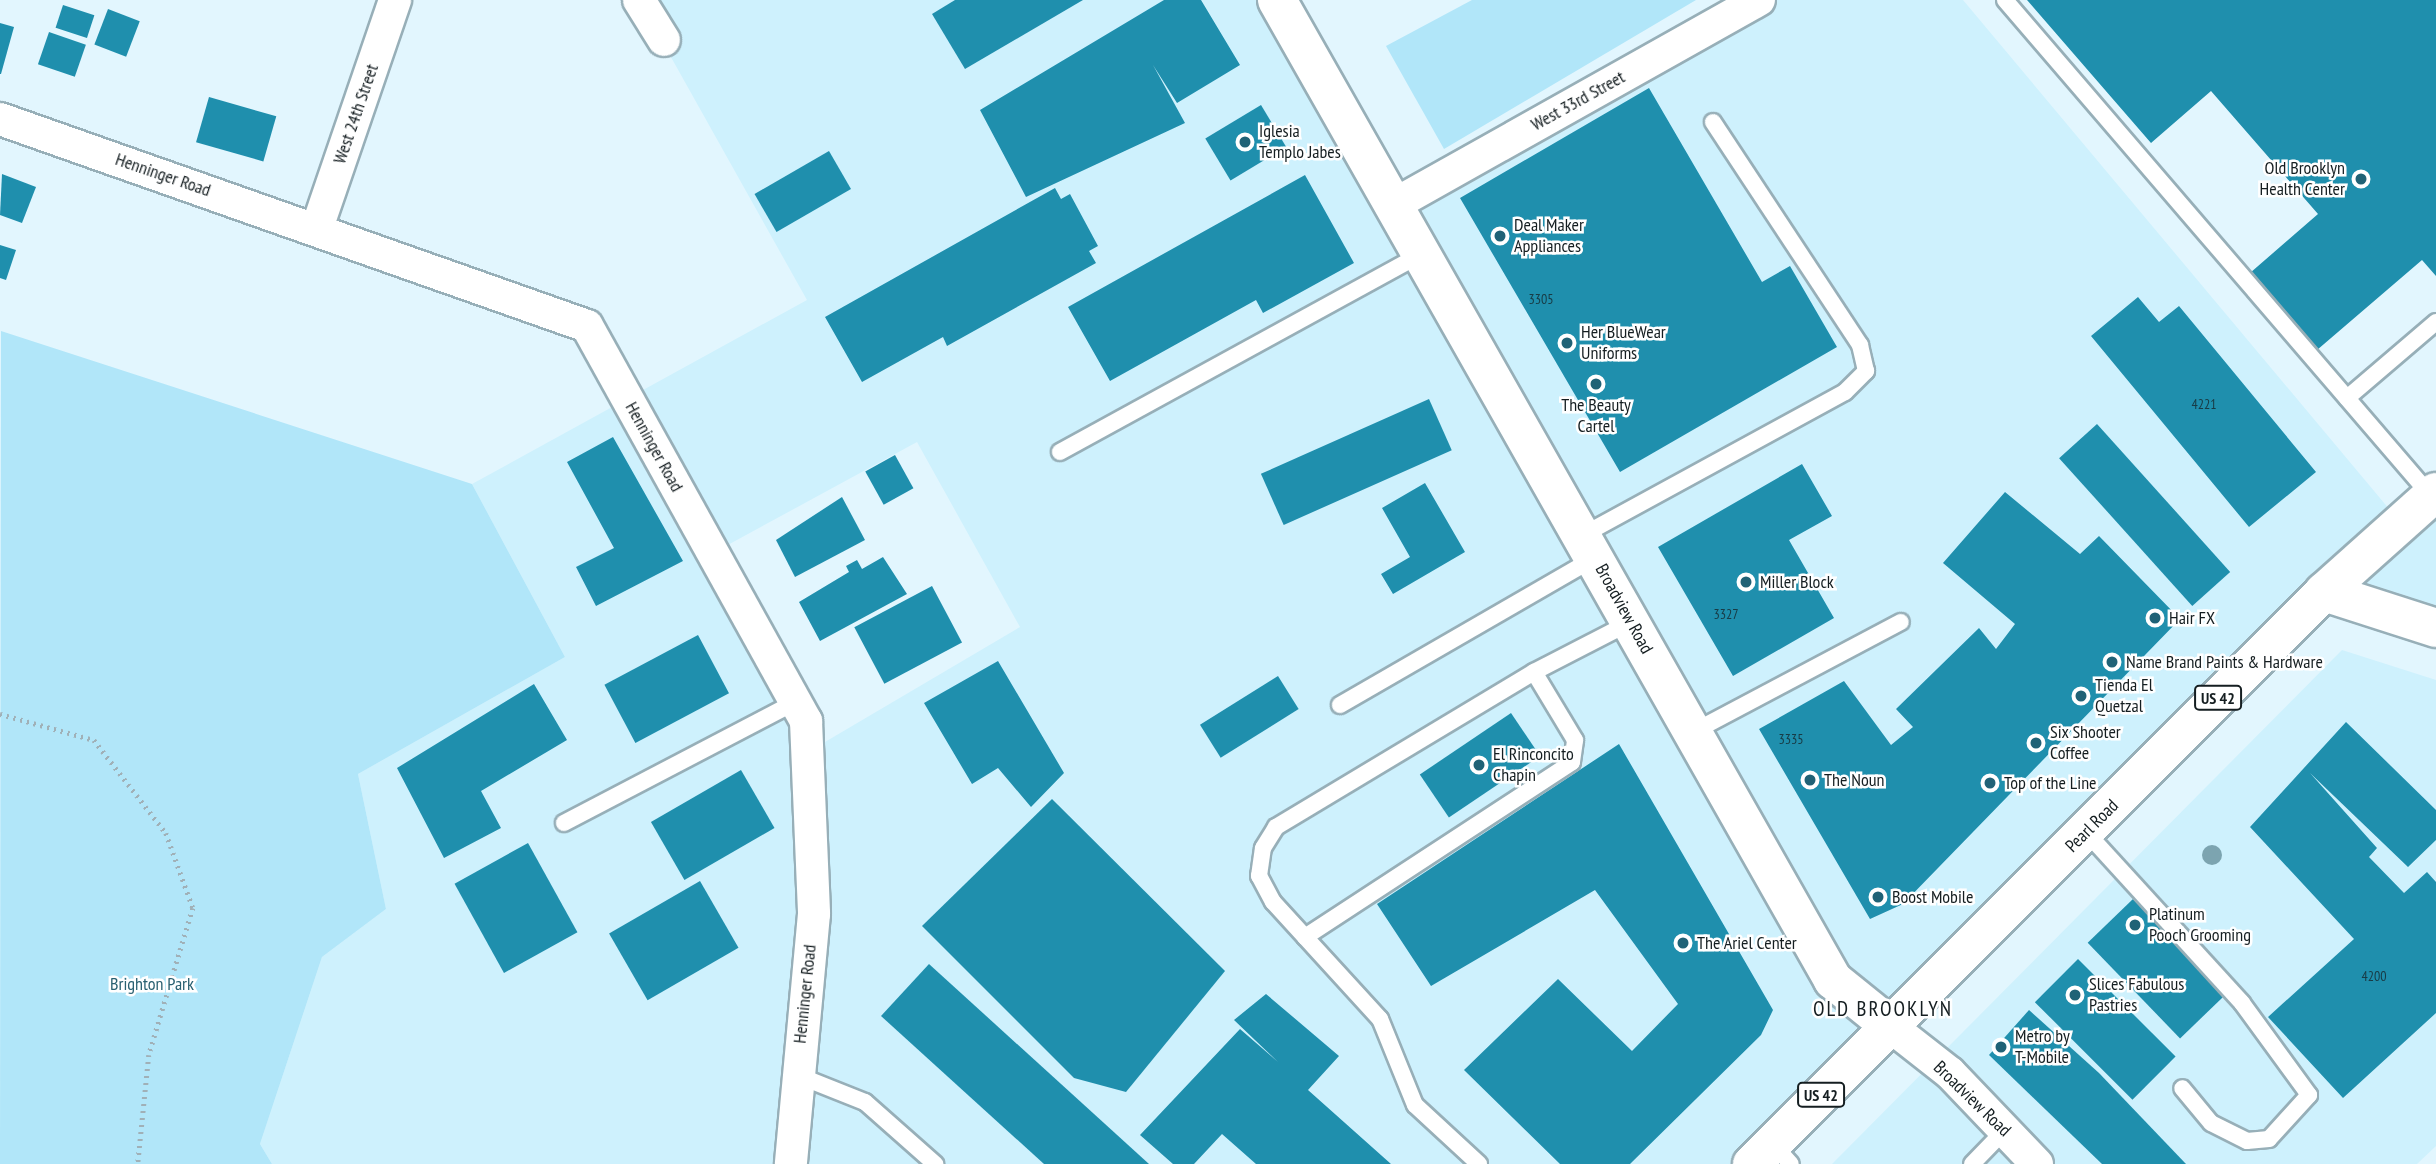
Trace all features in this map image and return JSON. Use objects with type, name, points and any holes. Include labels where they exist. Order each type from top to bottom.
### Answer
[{"type":"main road","name":"Broadview Road","points":[[1277,0],[1425,252],[1833,980],[1890,1026]]},
{"type":"main road","name":"Pearl Road","points":[[1772,1157],[1890,1026],[2323,592],[2433,494]]},
{"type":"main road","points":[[2323,592],[2436,628]]},
{"type":"street","name":"West 24th Street","points":[[317,228],[395,0]]},
{"type":"street","points":[[639,0],[664,40]]},
{"type":"street","name":"West 33rd Street","points":[[1397,203],[1759,0]]},
{"type":"street","name":"Henninger Road","points":[[0,119],[317,228],[587,326],[806,721],[814,914],[797,1075],[791,1164]]},
{"type":"street","name":"Broadview Road","points":[[1890,1026],[1950,1073],[2037,1164]]},
{"type":"lane","points":[[2005,0],[2347,398],[2433,494]]},
{"type":"lane","points":[[1340,705],[1589,546],[1845,393],[1866,371],[1860,345],[1713,122]]},
{"type":"lane","points":[[1060,452],[1425,252]]},
{"type":"lane","points":[[2347,398],[2436,322]]},
{"type":"lane","points":[[1479,1164],[1415,1105],[1380,1019],[1305,937],[1259,876],[1263,848],[1276,827],[1534,672],[1631,622]]},
{"type":"lane","points":[[1693,733],[1901,622]]},
{"type":"lane","points":[[1305,937],[1572,762],[1575,740],[1534,672]]},
{"type":"lane","points":[[564,823],[795,702]]},
{"type":"lane","points":[[2086,832],[2242,1003],[2309,1095],[2269,1139],[2247,1141],[2211,1123],[2182,1088]]},
{"type":"lane","points":[[797,1075],[865,1102],[935,1164]]},
{"type":"lane","points":[[1972,1164],[2005,1130]]},
{"type":"path","points":[[0,714],[94,740],[166,833],[193,908],[149,1055],[138,1164]]},
{"type":"shaded area","points":[[639,0],[1277,0],[1397,203],[1759,0],[1963,0],[2400,522],[2436,492],[2436,628],[2323,592],[1752,1164],[272,1164],[260,1144],[322,957],[386,909],[358,774],[565,657],[472,484],[807,300]],"holes":[[[917,442],[1020,627],[808,752],[713,553]]]},
{"type":"shaded area","points":[[2342,650],[2436,680],[2436,1146],[2417,1164],[1832,1164]]},
{"type":"green space","points":[[1472,0],[1696,0],[1444,149],[1386,46]]},
{"type":"green space","name":"Brighton Park","points":[[1,331],[472,484],[565,657],[358,774],[386,909],[322,957],[260,1144],[272,1164],[0,1164]]},
{"type":"building","points":[[955,0],[1083,0],[965,69],[932,14]]},
{"type":"building","points":[[1164,0],[1201,0],[1240,65],[1177,103],[1153,65],[1185,123],[1026,197],[980,110]]},
{"type":"building","name":"Old Brooklyn Health Center","points":[[2027,0],[2436,0],[2436,276],[2422,260],[2317,350],[2250,273],[2318,214],[2211,91],[2151,143]]},
{"type":"building","points":[[63,5],[94,15],[87,38],[56,28]]},
{"type":"building","points":[[108,9],[140,21],[126,57],[94,44]]},
{"type":"building","points":[[0,23],[14,27],[1,74],[0,74]]},
{"type":"building","points":[[49,32],[86,45],[75,77],[38,64]]},
{"type":"building","points":[[1649,88],[1762,282],[1790,266],[1837,347],[1620,472],[1460,198]]},
{"type":"building","points":[[209,97],[276,116],[263,161],[196,142]]},
{"type":"building","name":"Iglesia Templo Jabes","points":[[1261,105],[1286,147],[1231,180],[1205,138]]},
{"type":"building","points":[[829,151],[851,189],[777,232],[755,194]]},
{"type":"building","points":[[2,174],[36,187],[22,223],[0,215]]},
{"type":"building","points":[[1305,175],[1354,263],[1263,313],[1256,300],[1110,381],[1068,307]]},
{"type":"building","points":[[1055,188],[1061,199],[1070,194],[1098,246],[1089,251],[1096,263],[947,346],[943,337],[862,382],[825,317]]},
{"type":"building","points":[[0,245],[16,250],[6,280],[0,278]]},
{"type":"building","points":[[2138,297],[2159,322],[2179,306],[2316,472],[2249,527],[2091,336]]},
{"type":"building","points":[[1429,399],[1452,450],[1284,525],[1261,474]]},
{"type":"building","points":[[2097,424],[2230,572],[2192,606],[2059,458]]},
{"type":"building","points":[[613,437],[683,561],[596,606],[576,567],[614,548],[567,462]]},
{"type":"building","points":[[895,455],[913,488],[884,505],[865,471]]},
{"type":"building","name":"Miller Block","points":[[1802,464],[1832,516],[1789,540],[1834,618],[1733,676],[1658,547]]},
{"type":"building","points":[[1425,483],[1465,552],[1393,594],[1381,574],[1410,557],[1382,508]]},
{"type":"building","points":[[2005,492],[2080,554],[2099,536],[2180,619],[1903,904],[1870,919],[1759,729],[1844,681],[1891,745],[1913,727],[1896,709],[1979,628],[1996,649],[2015,624],[1943,563]]},
{"type":"building","points":[[842,497],[865,540],[795,577],[776,540]]},
{"type":"building","points":[[883,557],[907,594],[820,641],[799,602],[849,572],[846,566],[857,560],[862,569]]},
{"type":"building","points":[[932,586],[962,643],[884,684],[854,627]]},
{"type":"building","points":[[698,635],[729,693],[635,743],[604,685]]},
{"type":"building","points":[[998,661],[1064,773],[1031,807],[998,768],[972,784],[924,703]]},
{"type":"building","points":[[1278,676],[1299,709],[1221,758],[1200,725]]},
{"type":"building","points":[[534,684],[567,740],[481,791],[501,828],[444,858],[397,768]]},
{"type":"building","name":"El Rinconcito Chapin","points":[[1511,713],[1540,756],[1449,818],[1420,775]]},
{"type":"building","points":[[2346,722],[2436,810],[2436,840],[2408,867],[2310,773],[2377,848],[2369,857],[2404,893],[2427,872],[2436,882],[2436,1013],[2343,1098],[2268,1017],[2354,939],[2250,827]]},
{"type":"building","points":[[1619,744],[1773,1010],[1761,1035],[1630,1164],[1560,1164],[1464,1070],[1558,979],[1632,1051],[1678,1004],[1595,890],[1431,986],[1377,904]]},
{"type":"building","points":[[741,770],[775,828],[684,880],[651,822]]},
{"type":"building","points":[[1052,799],[1225,971],[1126,1092],[1074,1078],[922,926]]},
{"type":"building","points":[[528,843],[577,932],[504,973],[455,884]]},
{"type":"building","points":[[700,881],[738,948],[648,1000],[609,933]]},
{"type":"building","points":[[2133,899],[2225,995],[2180,1038],[2088,943]]},
{"type":"building","points":[[2078,959],[2176,1057],[2132,1100],[2035,1002]]},
{"type":"building","points":[[929,964],[1149,1164],[1044,1164],[881,1016]]},
{"type":"building","points":[[1266,994],[1339,1056],[1308,1090],[1391,1164],[1256,1164],[1222,1134],[1194,1164],[1173,1164],[1140,1135],[1240,1029],[1278,1062],[1234,1020]]},
{"type":"building","points":[[2029,1010],[2099,1073],[2186,1164],[2102,1164],[1989,1055]]},
{"type":"place","name":"Iglesia Templo Jabes","points":[[1245,142]]},
{"type":"place","name":"Old Brooklyn Health Center","points":[[2361,179]]},
{"type":"place","name":"Deal Maker Appliances","points":[[1500,236]]},
{"type":"place","name":"Her BlueWear Uniforms","points":[[1567,343]]},
{"type":"place","name":"The Beauty Cartel","points":[[1596,384]]},
{"type":"place","name":"Miller Block","points":[[1746,582]]},
{"type":"place","name":"Hair FX","points":[[2155,618]]},
{"type":"place","name":"Name Brand Paints & Hardware","points":[[2112,662]]},
{"type":"place","name":"Tienda El Quetzal","points":[[2081,696]]},
{"type":"place","name":"Six Shooter Coffee","points":[[2036,743]]},
{"type":"place","name":"El Rinconcito Chapin","points":[[1479,765]]},
{"type":"place","name":"The Noun","points":[[1810,780]]},
{"type":"place","name":"Top of the Line","points":[[1990,783]]},
{"type":"place","name":"Boost Mobile","points":[[1878,897]]},
{"type":"place","name":"Platinum Pooch Grooming","points":[[2135,925]]},
{"type":"place","name":"The Ariel Center","points":[[1683,943]]},
{"type":"place","name":"Slices Fabulous Pastries","points":[[2075,995]]},
{"type":"place","name":"Metro by T-Mobile","points":[[2001,1047]]},
{"type":"district","name":"OLD BROOKLYN","points":[[1883,1009]]}]
